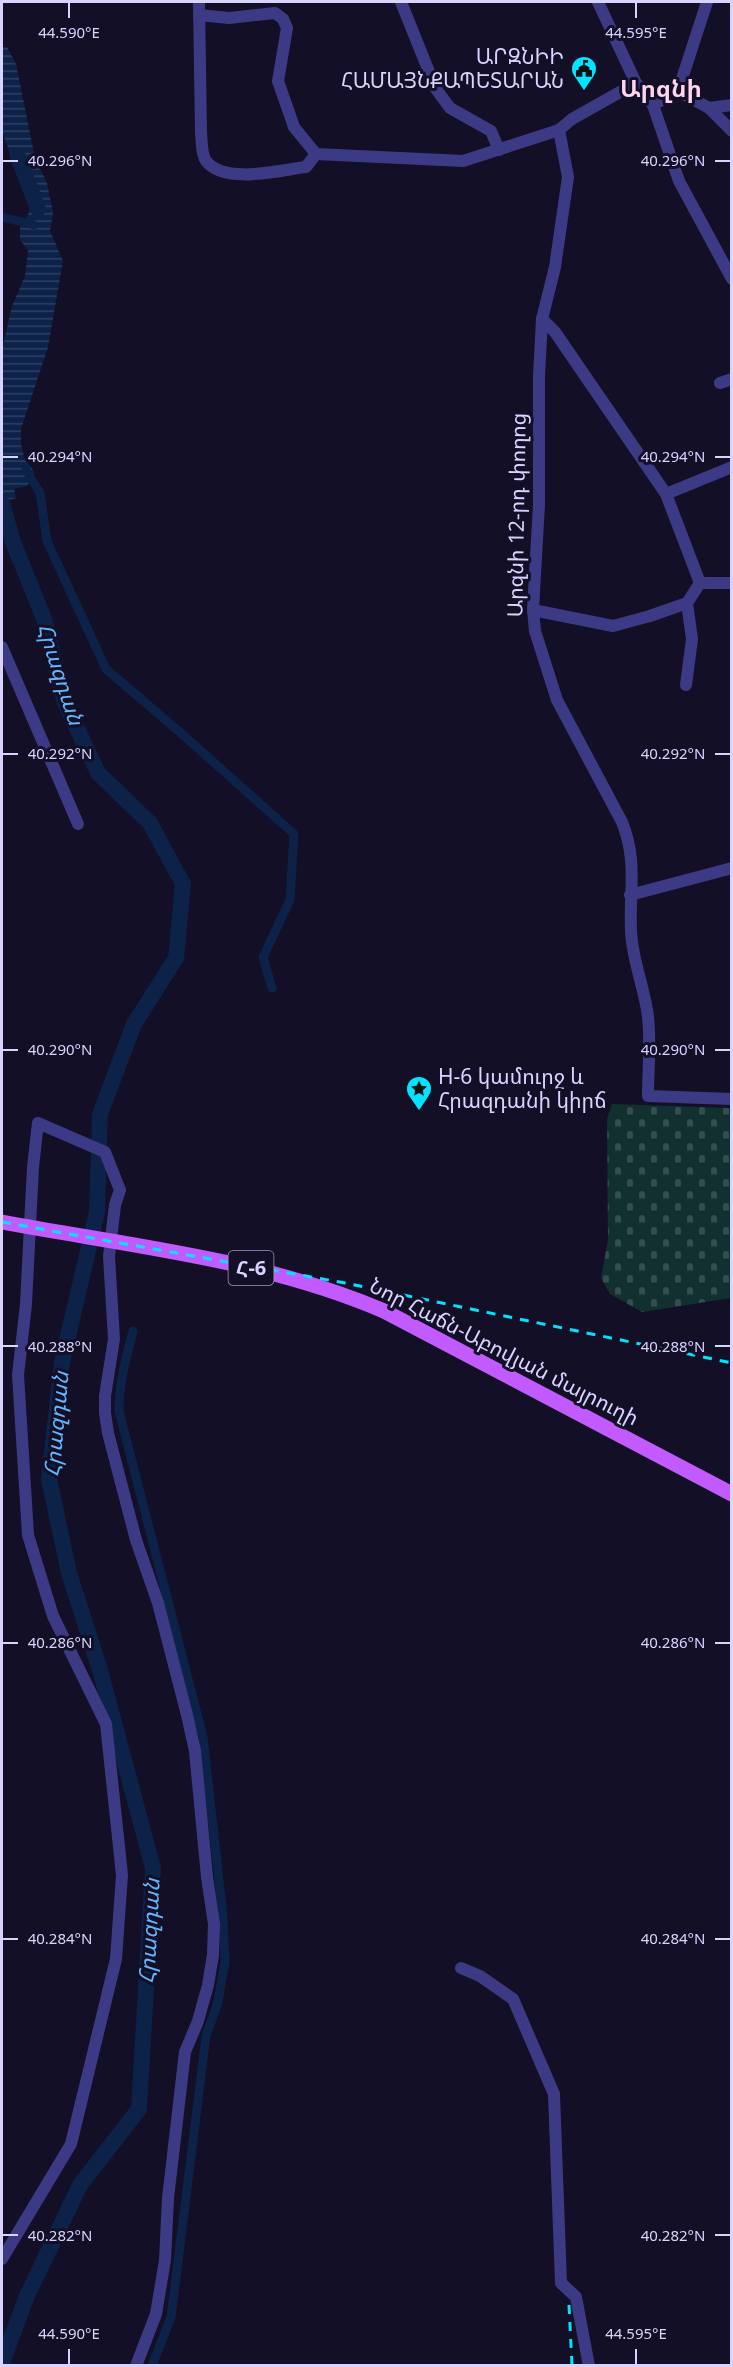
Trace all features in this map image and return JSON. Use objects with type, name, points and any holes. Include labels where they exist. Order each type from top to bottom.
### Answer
[{"type":"main road","name":"Նոր Հաճն-Աբովյան մայրուղի","points":[[2,1222],[237,1264],[351,1297],[384,1311],[732,1494]]},
{"type":"street","points":[[199,2],[201,133],[206,161],[220,170],[246,175],[306,167],[316,154]]},
{"type":"street","points":[[401,2],[436,88],[450,108],[491,131],[499,150]]},
{"type":"street","points":[[598,2],[636,84],[653,105],[679,181],[732,279]]},
{"type":"street","points":[[653,105],[678,91],[707,2]]},
{"type":"street","points":[[199,15],[229,18],[275,13],[283,19],[287,28],[278,81],[294,127],[316,154],[463,161],[559,130],[572,119],[636,84]]},
{"type":"street","points":[[678,91],[709,108],[732,131]]},
{"type":"street","points":[[709,108],[732,105]]},
{"type":"street","name":"Արզնի 12-րդ փողոց","points":[[559,130],[568,177],[555,267],[542,319],[539,376],[539,504],[533,610],[535,632],[557,700],[622,822],[629,840],[633,876],[630,895],[631,934],[649,1018],[648,1096],[732,1099]]},
{"type":"street","points":[[542,319],[555,332],[666,494],[700,583]]},
{"type":"street","points":[[666,494],[732,467]]},
{"type":"street","points":[[700,583],[732,583]]},
{"type":"street","points":[[533,610],[613,626],[687,603],[700,583]]},
{"type":"street","points":[[686,685],[692,639],[687,603]]},
{"type":"street","points":[[2,647],[78,824]]},
{"type":"street","points":[[630,895],[732,868]]},
{"type":"street","points":[[2,2259],[71,2144],[116,1959],[122,1875],[106,1724],[52,1616],[28,1535],[18,1374],[26,1304],[38,1123],[105,1152],[120,1190],[115,1205],[109,1256],[114,1339],[105,1396],[108,1433],[136,1540],[158,1603],[188,1716],[195,1751],[214,1924],[213,1955],[198,2021],[185,2052],[169,2187],[165,2260],[156,2314],[136,2366]]},
{"type":"street","points":[[461,1968],[480,1976],[513,1999],[554,2094],[561,2283],[576,2297],[589,2366]]},
{"type":"green space","points":[[612,1104],[731,1108],[731,1298],[642,1312],[610,1294],[601,1278],[608,1240],[607,1119]]},
{"type":"water","points":[[2,47],[7,47],[16,64],[35,158],[47,183],[53,212],[50,231],[63,261],[48,347],[21,429],[24,457],[35,473],[27,486],[14,489],[16,498],[2,502],[2,349],[12,306],[25,276],[28,250],[20,240],[20,226],[28,215],[31,202],[30,182],[14,165],[2,131]]},
{"type":"waterway","name":"Հրազդան","points":[[18,157],[38,209]]},
{"type":"waterway","points":[[2,217],[34,225]]},
{"type":"waterway","points":[[26,470],[40,493],[47,541],[106,669],[294,834],[290,900],[263,957],[272,988]]},
{"type":"waterway","name":"Հրազդան","points":[[2,503],[13,542],[44,619],[65,703],[98,773],[150,823],[183,884],[176,958],[134,1024],[100,1114],[97,1212],[62,1362],[49,1479],[69,1573],[100,1670],[153,1868],[139,2109],[80,2185],[26,2298],[2,2363]]},
{"type":"waterway","points":[[133,1331],[125,1361],[119,1411],[203,1737],[223,1916],[225,1962],[218,2002],[206,2036],[171,2317],[152,2366]]},
{"type":"railway","points":[[2,1222],[345,1283],[732,1363]]},
{"type":"railway","points":[[569,2305],[572,2366]]},
{"type":"place","name":"ԱՐԶՆԻԻ ՀԱՄԱՅՆՔԱՊԵՏԱՐԱՆ","points":[[584,92]]},
{"type":"place","name":"H-6 կամուրջ և Հրազդանի կիրճ","points":[[419,1112]]},
{"type":"district","name":"Արզնի","points":[[661,89]]}]
